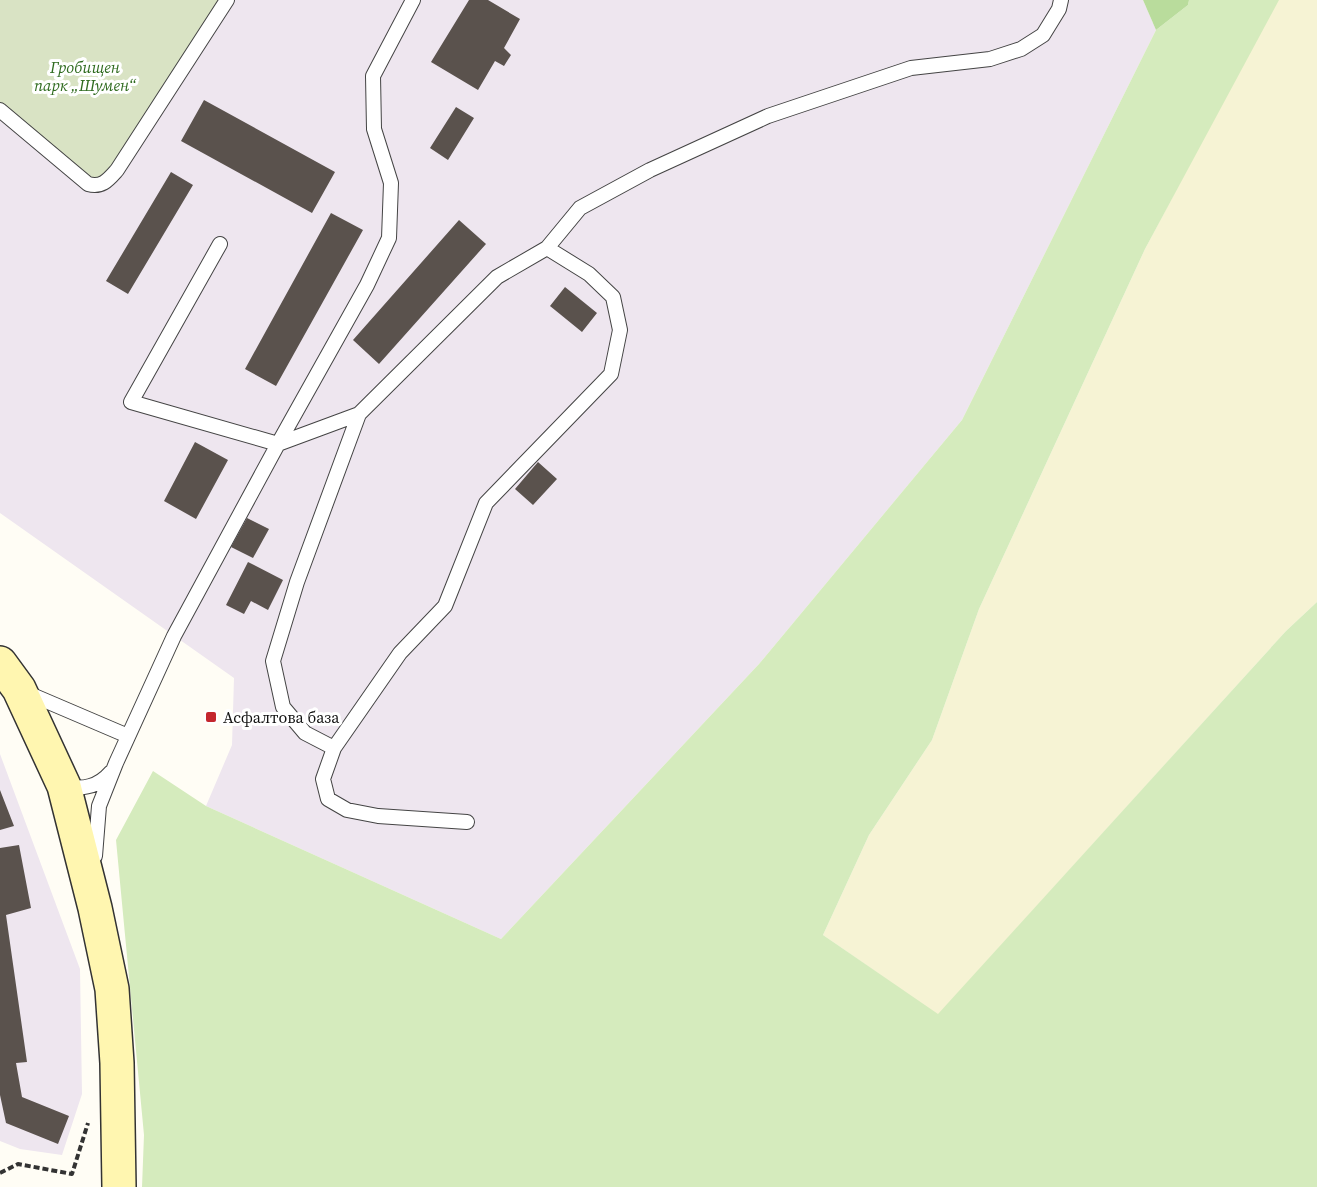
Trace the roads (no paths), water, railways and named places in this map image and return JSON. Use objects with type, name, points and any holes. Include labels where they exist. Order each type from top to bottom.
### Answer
[{"type":"street","points":[[9,676],[64,786],[95,908],[112,988],[118,1074],[119,1187]]},
{"type":"lane","points":[[0,110],[88,184],[96,187],[105,183],[117,170],[227,0]]},
{"type":"lane","points":[[95,908],[94,843],[99,806],[116,763],[174,636],[367,285],[389,238],[391,183],[374,129],[373,76],[413,0]]},
{"type":"lane","points":[[220,244],[131,402],[278,444],[359,414],[497,277],[547,249],[580,208],[650,170],[768,116],[911,68],[990,59],[1021,49],[1043,34],[1059,9],[1061,0]]},
{"type":"lane","points":[[467,822],[378,816],[346,810],[328,799],[322,779],[334,748],[400,653],[446,606],[486,503],[610,374],[620,330],[613,297],[590,274],[547,249]]},
{"type":"lane","points":[[334,748],[305,733],[283,707],[273,661],[297,582],[359,414]]},
{"type":"lane","points":[[9,676],[128,736]]},
{"type":"lane","points":[[64,786],[76,789],[89,787],[100,782],[109,774],[116,763]]},
{"type":"place","name":"Асфалтова база","points":[[211,717]]},
{"type":"park label","name":"Гробищен парк „Шумен“","points":[[85,76]]}]
